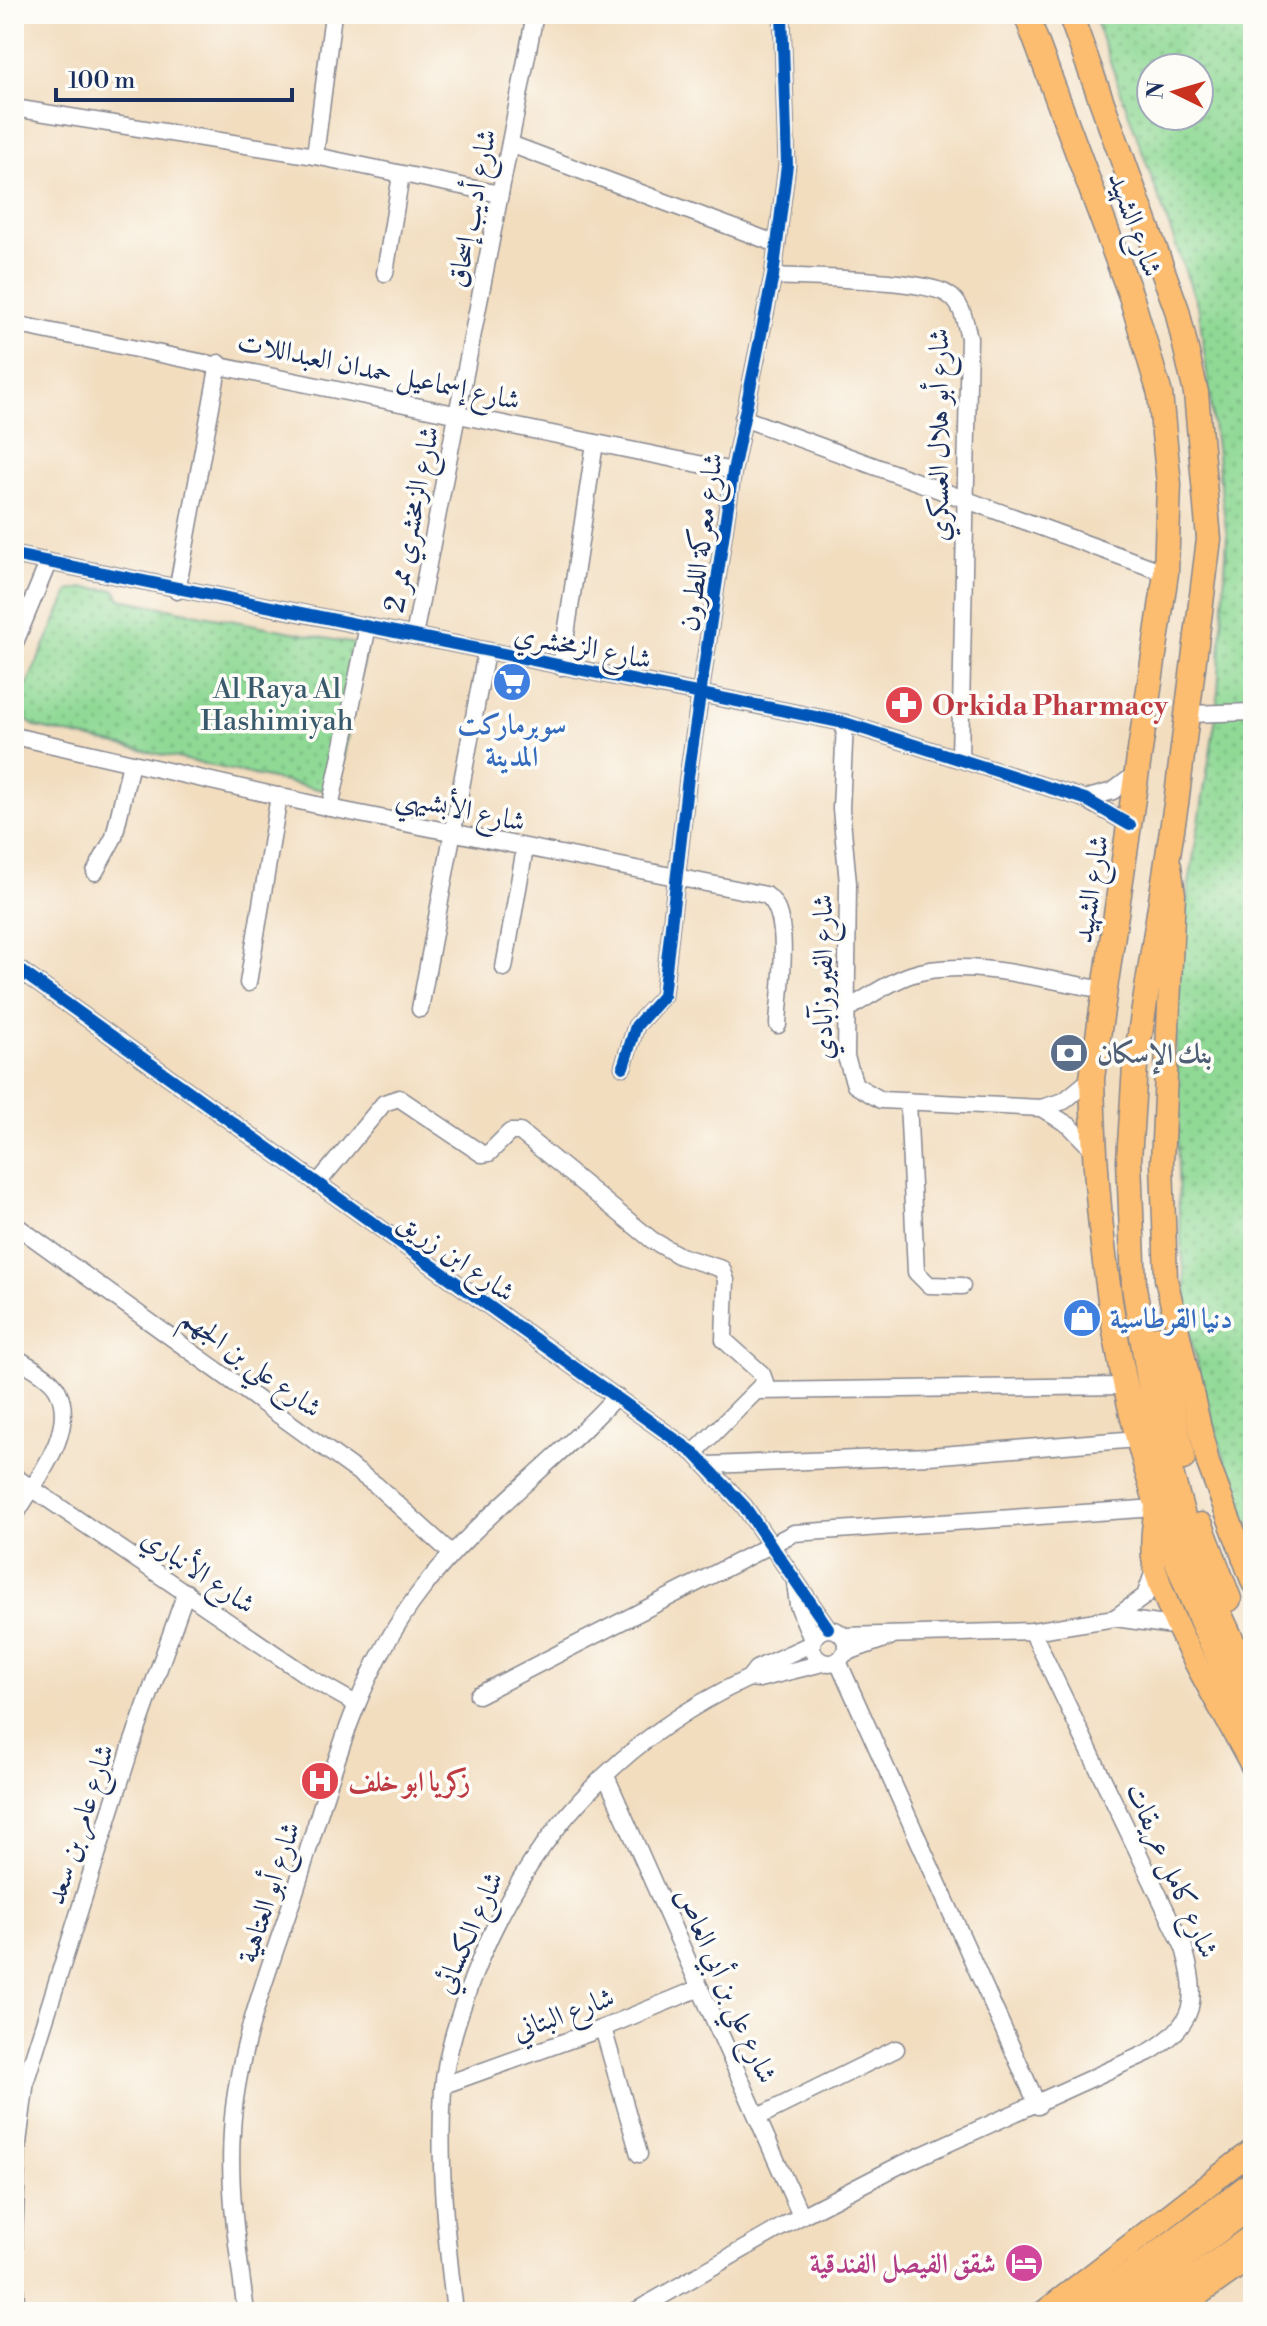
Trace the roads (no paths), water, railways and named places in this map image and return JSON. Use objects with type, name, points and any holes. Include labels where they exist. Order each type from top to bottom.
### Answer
[{"type":"highway","name":"شارع الشهيد","points":[[1026,14],[1131,296],[1160,394],[1169,484],[1166,573],[1092,1078],[1094,1151],[1104,1270],[1125,1386],[1156,1508],[1180,1576],[1253,1724]]},
{"type":"highway","name":"شارع الشهيد","points":[[1070,14],[1136,190],[1190,354],[1209,539],[1188,714],[1135,1066],[1129,1147],[1134,1287],[1155,1416],[1196,1563],[1253,1686]]},
{"type":"highway","points":[[1132,1221],[1179,1442],[1203,1535],[1253,1652]]},
{"type":"highway","points":[[1147,2312],[1253,2236]]},
{"type":"main road","points":[[1167,853],[1174,894],[1162,1163],[1166,1279],[1208,1463],[1231,1532],[1253,1583]]},
{"type":"main road","points":[[1156,1508],[1152,1547],[1155,1568],[1180,1627],[1253,1768]]},
{"type":"main road","points":[[1044,2312],[1253,2150]]},
{"type":"main road","points":[[1107,2307],[1253,2181]]},
{"type":"main road","points":[[1078,2312],[1107,2307],[1253,2206]]},
{"type":"main road","points":[[1174,2312],[1253,2256]]},
{"type":"street","points":[[315,156],[333,14]]},
{"type":"street","name":"شارع أديب إسحاق","points":[[458,412],[535,14]]},
{"type":"street","name":"شارع معركة اللطرون","points":[[623,1067],[636,1026],[663,996],[675,877],[733,471],[773,276],[788,143],[782,14]]},
{"type":"street","points":[[14,108],[315,156],[500,194]]},
{"type":"street","points":[[510,144],[777,244]]},
{"type":"street","points":[[385,273],[401,175]]},
{"type":"street","name":"شارع أبو هلال العسكري","points":[[773,276],[923,286],[949,295],[964,316],[969,338],[960,757]]},
{"type":"street","name":"شارع إسماعيل حمدان العبداللات","points":[[14,324],[219,363],[733,471]]},
{"type":"street","points":[[177,591],[219,363]]},
{"type":"street","name":"شارع الزمخشري ممر 2","points":[[414,636],[458,412]]},
{"type":"street","points":[[743,418],[1166,573]]},
{"type":"street","points":[[561,667],[595,443]]},
{"type":"street","name":"شارع الزمخشري","points":[[14,555],[177,591],[368,626],[845,723],[1085,799],[1130,825]]},
{"type":"street","points":[[14,645],[48,563]]},
{"type":"street","points":[[330,808],[368,626]]},
{"type":"street","points":[[420,1009],[486,652]]},
{"type":"street","points":[[1188,714],[1253,712]]},
{"type":"street","name":"شارع الفيروزآبادي","points":[[845,723],[841,809],[848,883],[847,1067],[855,1085],[871,1097],[1041,1108],[1064,1101],[1092,1078]]},
{"type":"street","name":"شارع الأبشيهي","points":[[14,736],[330,808],[766,895],[775,901],[782,923],[778,1025]]},
{"type":"street","points":[[95,872],[114,837],[131,763]]},
{"type":"street","points":[[1085,799],[1113,791],[1138,772]]},
{"type":"street","points":[[248,983],[279,796]]},
{"type":"street","points":[[504,968],[525,848]]},
{"type":"street","points":[[846,1010],[893,982],[934,969],[977,969],[1105,990]]},
{"type":"street","name":"شارع ابن زريق","points":[[16,972],[709,1465],[771,1543],[836,1648],[817,1659],[798,1605],[795,1582]]},
{"type":"street","points":[[317,1184],[384,1103],[394,1098],[404,1099],[482,1154],[489,1153],[510,1132],[520,1132],[652,1240],[680,1256],[722,1269],[726,1280],[724,1340],[765,1378],[764,1386],[694,1453]]},
{"type":"street","points":[[908,1101],[916,1272],[929,1285],[962,1286]]},
{"type":"street","points":[[1041,1108],[1070,1126],[1094,1151]]},
{"type":"street","name":"شارع علي بن الجهم","points":[[14,1224],[376,1485],[451,1553]]},
{"type":"street","points":[[14,1356],[49,1380],[58,1391],[62,1407],[53,1451],[14,1518]]},
{"type":"street","points":[[757,1391],[1125,1386]]},
{"type":"street","name":"شارع أبو العتاهية","points":[[246,2312],[231,2161],[240,2072],[254,2019],[356,1704],[392,1634],[451,1553],[593,1422],[616,1396]]},
{"type":"street","points":[[709,1465],[929,1456],[1137,1439]]},
{"type":"street","name":"شارع الأنباري","points":[[14,1476],[312,1679],[356,1704]]},
{"type":"street","points":[[478,1695],[794,1533],[828,1528],[1156,1508]]},
{"type":"street","name":"شارع الكسائي","points":[[1115,1618],[1145,1596],[1155,1568]]},
{"type":"street","name":"شارع عامر بن سعد","points":[[16,2312],[14,2236],[18,2143],[26,2080],[131,1747],[186,1592]]},
{"type":"street","name":"شارع الكسائي","points":[[749,1678],[759,1679],[836,1648],[890,1637],[1032,1631],[1115,1618],[1180,1627]]},
{"type":"street","name":"شارع كامل عريقات","points":[[634,2312],[801,2216],[898,2166],[1038,2106],[1165,2043],[1187,2019],[1193,1999],[1184,1948],[1032,1631]]},
{"type":"street","name":"شارع الكسائي","points":[[455,2312],[442,2180],[444,2085],[467,1993],[524,1869],[553,1828],[606,1776],[682,1715],[749,1678],[756,1669],[812,1642],[836,1648]]},
{"type":"street","points":[[836,1648],[1038,2106]]},
{"type":"street","name":"شارع علي بن أبي العاص","points":[[606,1776],[801,2216]]},
{"type":"street","name":"شارع البتاني","points":[[444,2085],[603,2028],[700,1988]]},
{"type":"street","points":[[603,2028],[639,2154]]},
{"type":"street","points":[[758,2117],[896,2049]]},
{"type":"place","name":"سوبرماركت المدينة","points":[[512,682]]},
{"type":"place","name":"Orkida Pharmacy","points":[[904,705]]},
{"type":"place","name":"بنك الإسكان","points":[[1069,1053]]},
{"type":"place","name":"دنيا القرطاسية","points":[[1082,1318]]},
{"type":"place","name":"زكريا ابو خلف","points":[[320,1781]]},
{"type":"place","name":"شقق الفيصل الفندقية","points":[[1024,2263]]},
{"type":"park label","name":"Al Raya Al Hashimiyah","points":[[277,704]]}]
